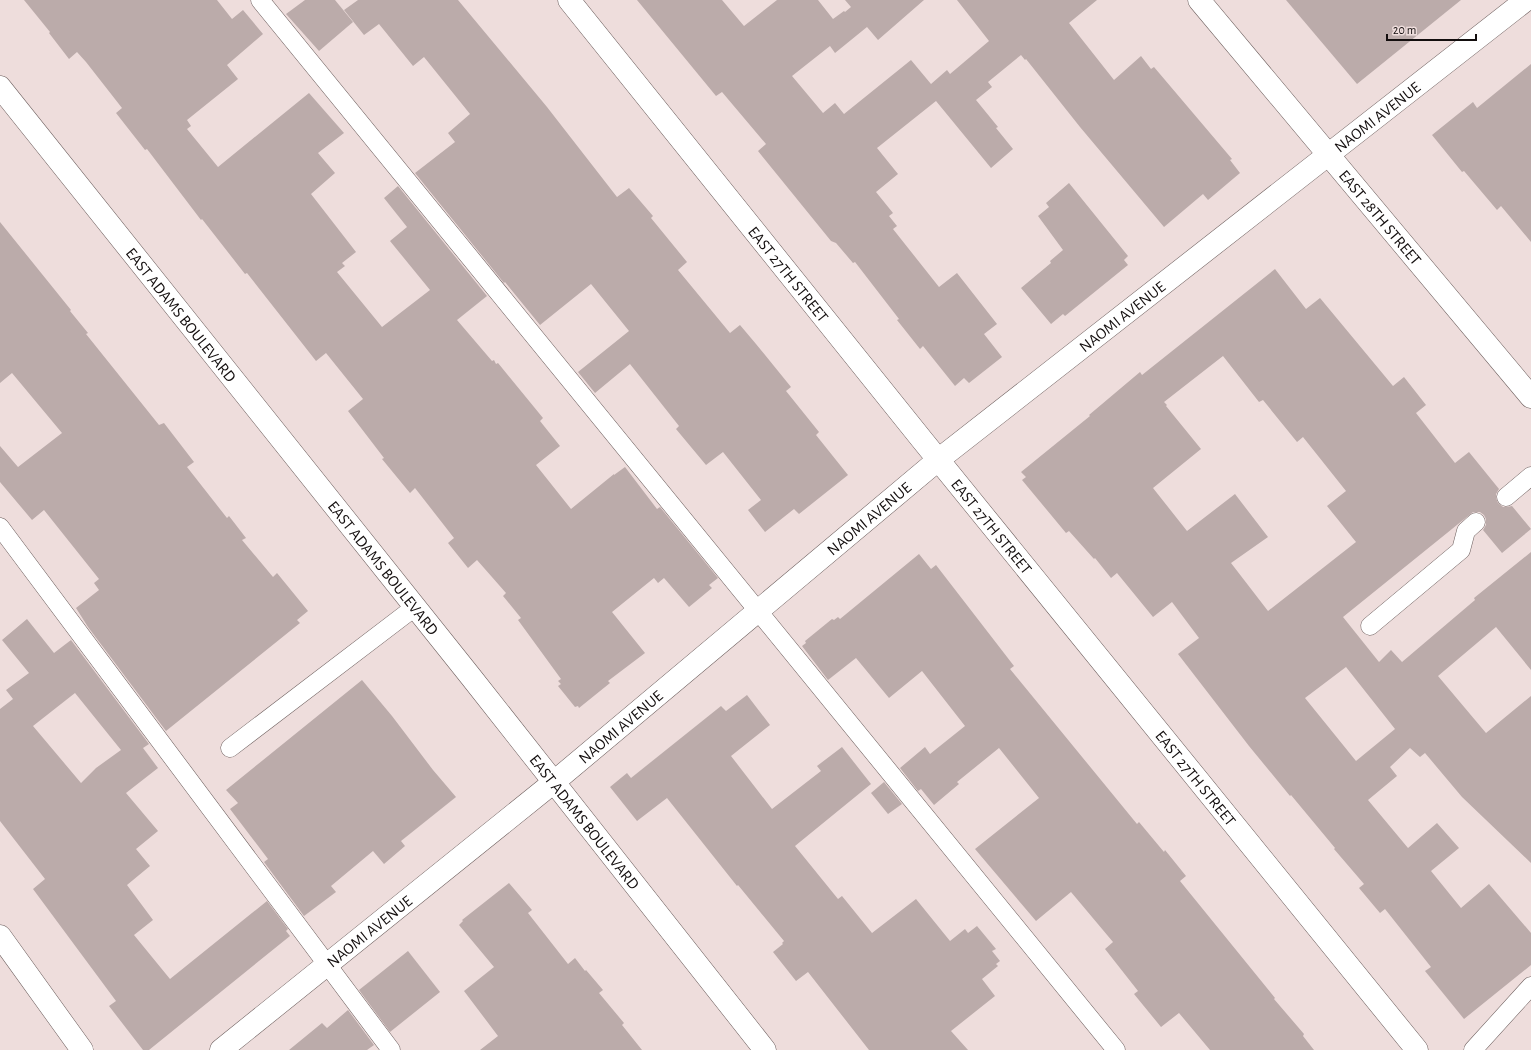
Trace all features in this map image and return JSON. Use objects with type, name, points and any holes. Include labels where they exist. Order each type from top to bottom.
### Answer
[{"type":"street","name":"EAST 27TH STREET","points":[[570,0],[938,460],[1417,1050]]},
{"type":"street","name":"EAST 28TH STREET","points":[[1199,0],[1531,397]]},
{"type":"street","name":"NAOMI AVENUE","points":[[221,1050],[554,782],[938,460],[1330,155],[1526,0]]},
{"type":"street","name":"EAST ADAMS BOULEVARD","points":[[0,88],[554,782],[765,1050]]},
{"type":"street","points":[[0,936],[82,1050]]},
{"type":"lane","points":[[260,0],[1116,1050]]},
{"type":"lane","points":[[1506,497],[1531,476]]},
{"type":"lane","points":[[1370,626],[1461,550],[1466,531],[1476,522]]},
{"type":"lane","points":[[0,527],[391,1050]]},
{"type":"lane","points":[[230,748],[415,608]]},
{"type":"lane","points":[[1474,1050],[1531,986]]},
{"type":"building","points":[[24,0],[217,0],[232,19],[243,10],[263,34],[227,65],[238,79],[187,120],[191,126],[187,129],[218,167],[309,93],[344,133],[318,153],[335,173],[311,194],[356,252],[342,263],[345,266],[337,272],[382,327],[430,290],[390,241],[407,227],[384,198],[398,186],[487,296],[457,320],[492,361],[494,360],[496,364],[498,363],[543,418],[540,421],[560,446],[536,465],[571,509],[614,474],[625,467],[657,509],[660,507],[718,578],[709,585],[712,588],[689,607],[664,578],[658,583],[654,578],[612,612],[645,653],[608,681],[610,683],[579,708],[578,706],[575,707],[558,686],[561,684],[558,681],[561,679],[518,620],[521,618],[503,596],[506,593],[477,560],[468,568],[448,543],[454,538],[415,488],[410,493],[382,459],[384,458],[348,411],[363,399],[326,353],[316,361],[247,273],[245,274],[202,219],[201,220],[147,149],[145,150],[116,113],[122,108],[86,62],[77,52],[69,59],[49,33],[50,32]]},
{"type":"building","points":[[305,0],[335,0],[353,22],[319,51],[286,14]]},
{"type":"building","points":[[358,0],[458,0],[547,107],[617,197],[629,188],[653,216],[651,218],[687,262],[678,270],[730,333],[740,325],[756,344],[791,387],[786,391],[819,432],[816,435],[848,475],[799,514],[794,509],[765,532],[748,510],[761,500],[723,452],[706,465],[676,429],[679,426],[630,364],[595,393],[578,372],[629,331],[591,284],[540,325],[505,282],[504,283],[415,173],[455,142],[448,133],[470,114],[424,57],[413,66],[379,24],[364,35],[344,10]]},
{"type":"building","points":[[637,0],[722,0],[744,26],[777,0],[818,0],[833,19],[851,7],[845,0],[924,0],[878,40],[867,27],[835,53],[830,46],[792,76],[823,113],[835,103],[844,114],[911,60],[931,84],[947,70],[950,74],[989,41],[957,0],[1097,0],[1069,23],[1114,80],[1141,56],[1151,69],[1154,67],[1232,159],[1230,160],[1240,173],[1208,200],[1203,194],[1164,227],[1080,127],[1026,59],[1025,60],[1021,55],[988,82],[992,87],[976,100],[998,127],[996,128],[1013,149],[991,168],[936,101],[877,148],[898,174],[876,192],[893,213],[889,216],[897,226],[893,229],[939,287],[957,273],[997,324],[984,334],[1002,357],[969,383],[964,378],[955,386],[923,346],[920,349],[855,262],[853,263],[836,243],[831,241],[758,151],[766,144],[722,92],[716,96]]},
{"type":"building","points":[[1286,0],[1461,0],[1357,84]]},
{"type":"building","points":[[1531,64],[1531,242],[1501,206],[1497,210],[1464,171],[1462,172],[1432,135],[1473,102],[1477,108]]},
{"type":"building","points":[[1069,183],[1128,256],[1124,260],[1128,265],[1065,316],[1063,314],[1051,324],[1021,288],[1051,263],[1050,261],[1063,250],[1038,216],[1049,207],[1046,203]]},
{"type":"building","points":[[0,222],[71,310],[70,311],[88,333],[86,334],[159,425],[164,423],[194,462],[187,467],[227,518],[229,516],[246,538],[242,540],[273,577],[277,573],[308,611],[297,620],[300,623],[166,731],[88,627],[76,608],[99,590],[94,583],[99,579],[44,510],[32,520],[0,482],[0,446],[18,467],[62,433],[12,373],[0,383]]},
{"type":"building","points":[[1275,269],[1306,309],[1320,298],[1393,386],[1404,377],[1426,405],[1416,413],[1455,463],[1469,452],[1499,489],[1496,494],[1498,503],[1503,507],[1512,506],[1531,529],[1502,553],[1483,530],[1486,525],[1484,515],[1480,512],[1473,512],[1343,617],[1379,662],[1391,650],[1402,662],[1475,600],[1474,598],[1531,552],[1531,670],[1496,627],[1438,676],[1486,733],[1531,696],[1531,863],[1462,797],[1425,753],[1420,757],[1410,748],[1390,767],[1397,776],[1368,800],[1408,848],[1437,823],[1459,848],[1431,871],[1461,908],[1489,884],[1531,933],[1531,965],[1464,1019],[1425,971],[1431,967],[1385,909],[1380,913],[1359,888],[1364,884],[1249,746],[1178,654],[1199,638],[1172,602],[1153,617],[1117,573],[1111,578],[1095,558],[1094,559],[1069,531],[1066,533],[1022,480],[1026,477],[1021,472],[1090,416],[1089,415],[1140,372],[1142,375]],"holes":[[[1223,356],[1259,402],[1263,400],[1297,442],[1303,437],[1346,491],[1327,506],[1356,542],[1268,611],[1231,563],[1268,537],[1235,494],[1187,531],[1153,488],[1201,449],[1164,402]],[[1346,667],[1395,729],[1356,761],[1305,698]]]},
{"type":"building","points":[[919,554],[931,569],[936,565],[1014,666],[1010,669],[1137,824],[1139,822],[1164,852],[1165,850],[1186,876],[1180,881],[1275,998],[1274,999],[1304,1034],[1303,1036],[1314,1050],[1210,1050],[1179,1013],[1161,1027],[1134,994],[1138,991],[1105,949],[1113,942],[1071,892],[1036,921],[975,849],[1039,798],[999,748],[957,782],[959,784],[934,805],[921,789],[918,791],[900,768],[925,747],[930,754],[965,726],[922,671],[889,698],[856,658],[828,680],[802,646],[806,643],[805,641],[832,619],[834,620],[838,617],[840,619]]},
{"type":"building","points":[[27,619],[54,653],[71,640],[149,744],[143,748],[158,768],[126,793],[158,831],[136,849],[150,866],[127,885],[153,920],[134,935],[170,979],[267,901],[288,929],[286,931],[290,936],[149,1050],[143,1050],[109,1006],[116,1001],[33,889],[45,879],[0,821],[0,709],[13,699],[6,690],[29,673],[2,640]],"holes":[[[75,693],[121,750],[96,768],[81,783],[33,726]]]},
{"type":"building","points":[[362,680],[456,797],[401,841],[405,846],[384,864],[373,851],[331,886],[336,892],[304,916],[264,862],[268,859],[230,809],[238,803],[226,790]]},
{"type":"building","points":[[747,695],[770,725],[731,756],[772,809],[821,771],[817,766],[842,747],[871,784],[795,846],[838,899],[842,896],[872,933],[916,899],[950,941],[965,929],[968,933],[977,926],[996,949],[992,951],[1000,961],[996,964],[998,966],[982,979],[995,996],[951,1031],[968,1050],[869,1050],[808,972],[796,981],[773,952],[783,944],[782,943],[784,941],[738,885],[737,886],[667,798],[637,821],[610,787],[627,773],[631,778],[721,706],[726,711]]},
{"type":"building","points":[[884,782],[902,804],[888,814],[871,793]]},
{"type":"building","points":[[509,883],[532,910],[528,913],[568,964],[575,958],[603,990],[599,993],[624,1023],[622,1025],[642,1050],[480,1050],[498,1036],[464,991],[494,967],[459,925],[463,921],[462,920]]},
{"type":"building","points":[[408,951],[440,992],[390,1032],[359,990]]},
{"type":"building","points":[[348,1010],[374,1045],[367,1050],[289,1050],[322,1023],[327,1028]]}]
